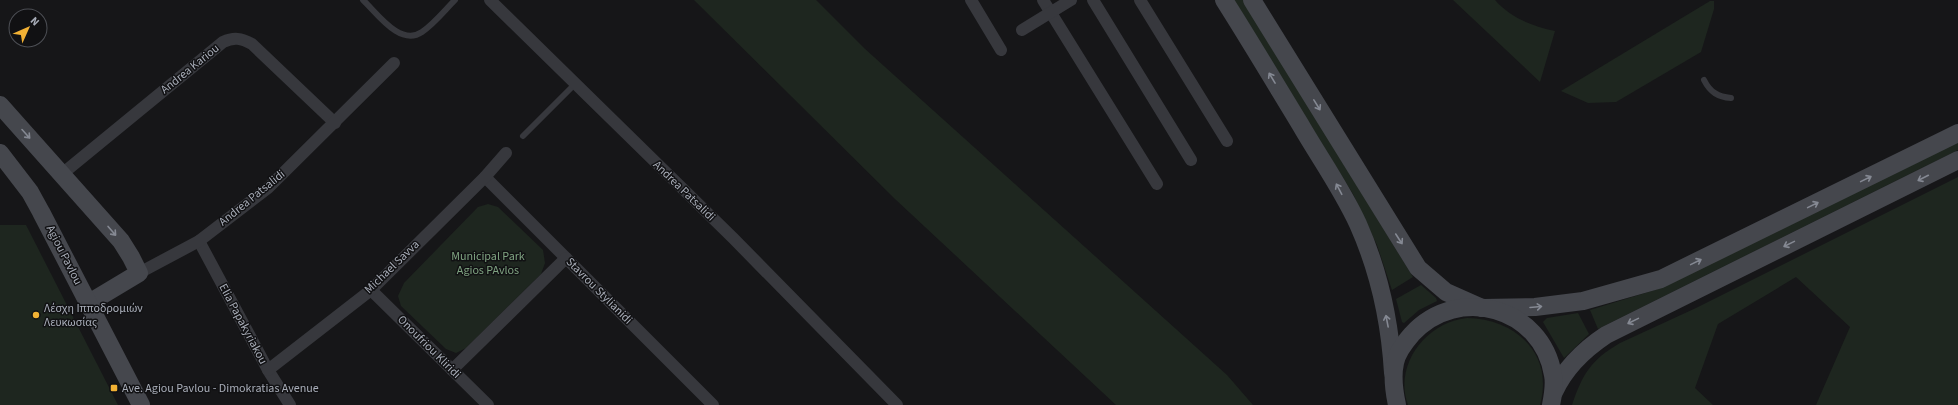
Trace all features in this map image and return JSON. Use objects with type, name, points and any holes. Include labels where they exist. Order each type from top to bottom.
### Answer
[{"type":"street","name":"Andrea Patsalidi","points":[[490,0],[574,84],[733,238],[897,405]]},
{"type":"street","points":[[971,0],[1001,50]]},
{"type":"street","points":[[1043,0],[1157,184]]},
{"type":"street","points":[[1022,30],[1071,0]]},
{"type":"street","points":[[1093,0],[1191,160]]},
{"type":"street","points":[[1140,0],[1227,141]]},
{"type":"street","points":[[1224,0],[1334,180],[1358,223],[1372,259],[1380,289],[1391,343],[1397,405]]},
{"type":"street","points":[[1252,0],[1418,268],[1446,292],[1482,308],[1509,315],[1521,321],[1538,338],[1545,349],[1552,368],[1553,399]]},
{"type":"street","name":"Andrea Kariou","points":[[62,174],[223,42],[232,38],[242,39],[252,44],[335,123]]},
{"type":"street","name":"Andrea Patsalidi","points":[[89,304],[139,273],[198,241],[268,188],[394,63]]},
{"type":"street","points":[[0,105],[121,241],[139,273]]},
{"type":"street","points":[[1393,374],[1395,361],[1400,349],[1416,329],[1427,320],[1443,312],[1454,309],[1535,307],[1583,301],[1661,279],[1958,133]]},
{"type":"street","name":"Agiou Pavlou","points":[[0,153],[30,192],[141,405]]},
{"type":"street","name":"Michael Savva","points":[[268,370],[371,290],[485,177],[506,153]]},
{"type":"street","points":[[1553,399],[1560,381],[1582,353],[1591,344],[1606,335],[1958,160]]},
{"type":"street","name":"Stavrou Stylianidi","points":[[485,177],[713,405]]},
{"type":"street","name":"Elia Papakyriakou","points":[[198,241],[268,370],[290,405]]},
{"type":"street","points":[[452,370],[566,258]]},
{"type":"street","name":"Onoufriou Kliridi","points":[[371,290],[488,405]]},
{"type":"lane","points":[[363,0],[396,32],[409,36],[422,33],[455,0]]},
{"type":"lane","points":[[1704,80],[1712,91],[1724,98],[1732,98]]},
{"type":"lane","points":[[523,136],[574,84]]},
{"type":"green space","points":[[694,0],[816,0],[864,48],[1227,375],[1253,405],[1116,405],[895,199]]},
{"type":"green space","points":[[1233,0],[1243,0],[1413,277],[1392,290],[1377,245],[1353,194]]},
{"type":"green space","points":[[1453,0],[1495,0],[1508,12],[1522,20],[1538,27],[1555,31],[1540,82]]},
{"type":"green space","points":[[1710,1],[1714,1],[1714,9],[1701,52],[1616,102],[1588,103],[1561,91]]},
{"type":"green space","points":[[1958,142],[1958,150],[1598,329],[1590,310],[1658,289]]},
{"type":"green space","points":[[1958,177],[1958,405],[1816,405],[1850,327],[1796,277],[1718,324],[1695,388],[1713,405],[1572,405],[1580,384],[1589,368],[1602,355],[1620,343],[1696,308]]},
{"type":"green space","name":"Municipal Park Agios PAvlos","points":[[488,204],[498,207],[543,250],[545,263],[541,274],[466,348],[456,353],[446,349],[401,306],[398,296],[404,283],[478,207]]},
{"type":"green space","name":"Λέσχη Ιπποδρομιών Λευκωσίας","points":[[0,225],[26,225],[118,405],[0,405]]},
{"type":"green space","points":[[1421,285],[1436,298],[1437,301],[1419,310],[1404,323],[1402,322],[1396,299]]},
{"type":"green space","points":[[1578,313],[1589,334],[1564,358],[1543,322],[1547,318]]},
{"type":"green space","points":[[1467,318],[1485,320],[1501,325],[1515,333],[1527,343],[1536,355],[1541,370],[1543,387],[1540,405],[1408,405],[1405,390],[1405,375],[1417,348],[1427,336],[1439,328],[1452,321]]},
{"type":"place","name":"Λέσχη Ιπποδρομιών Λευκωσίας","points":[[36,315]]},
{"type":"place","name":"Ave. Agiou Pavlou - Dimokratias Avenue","points":[[114,388]]}]
